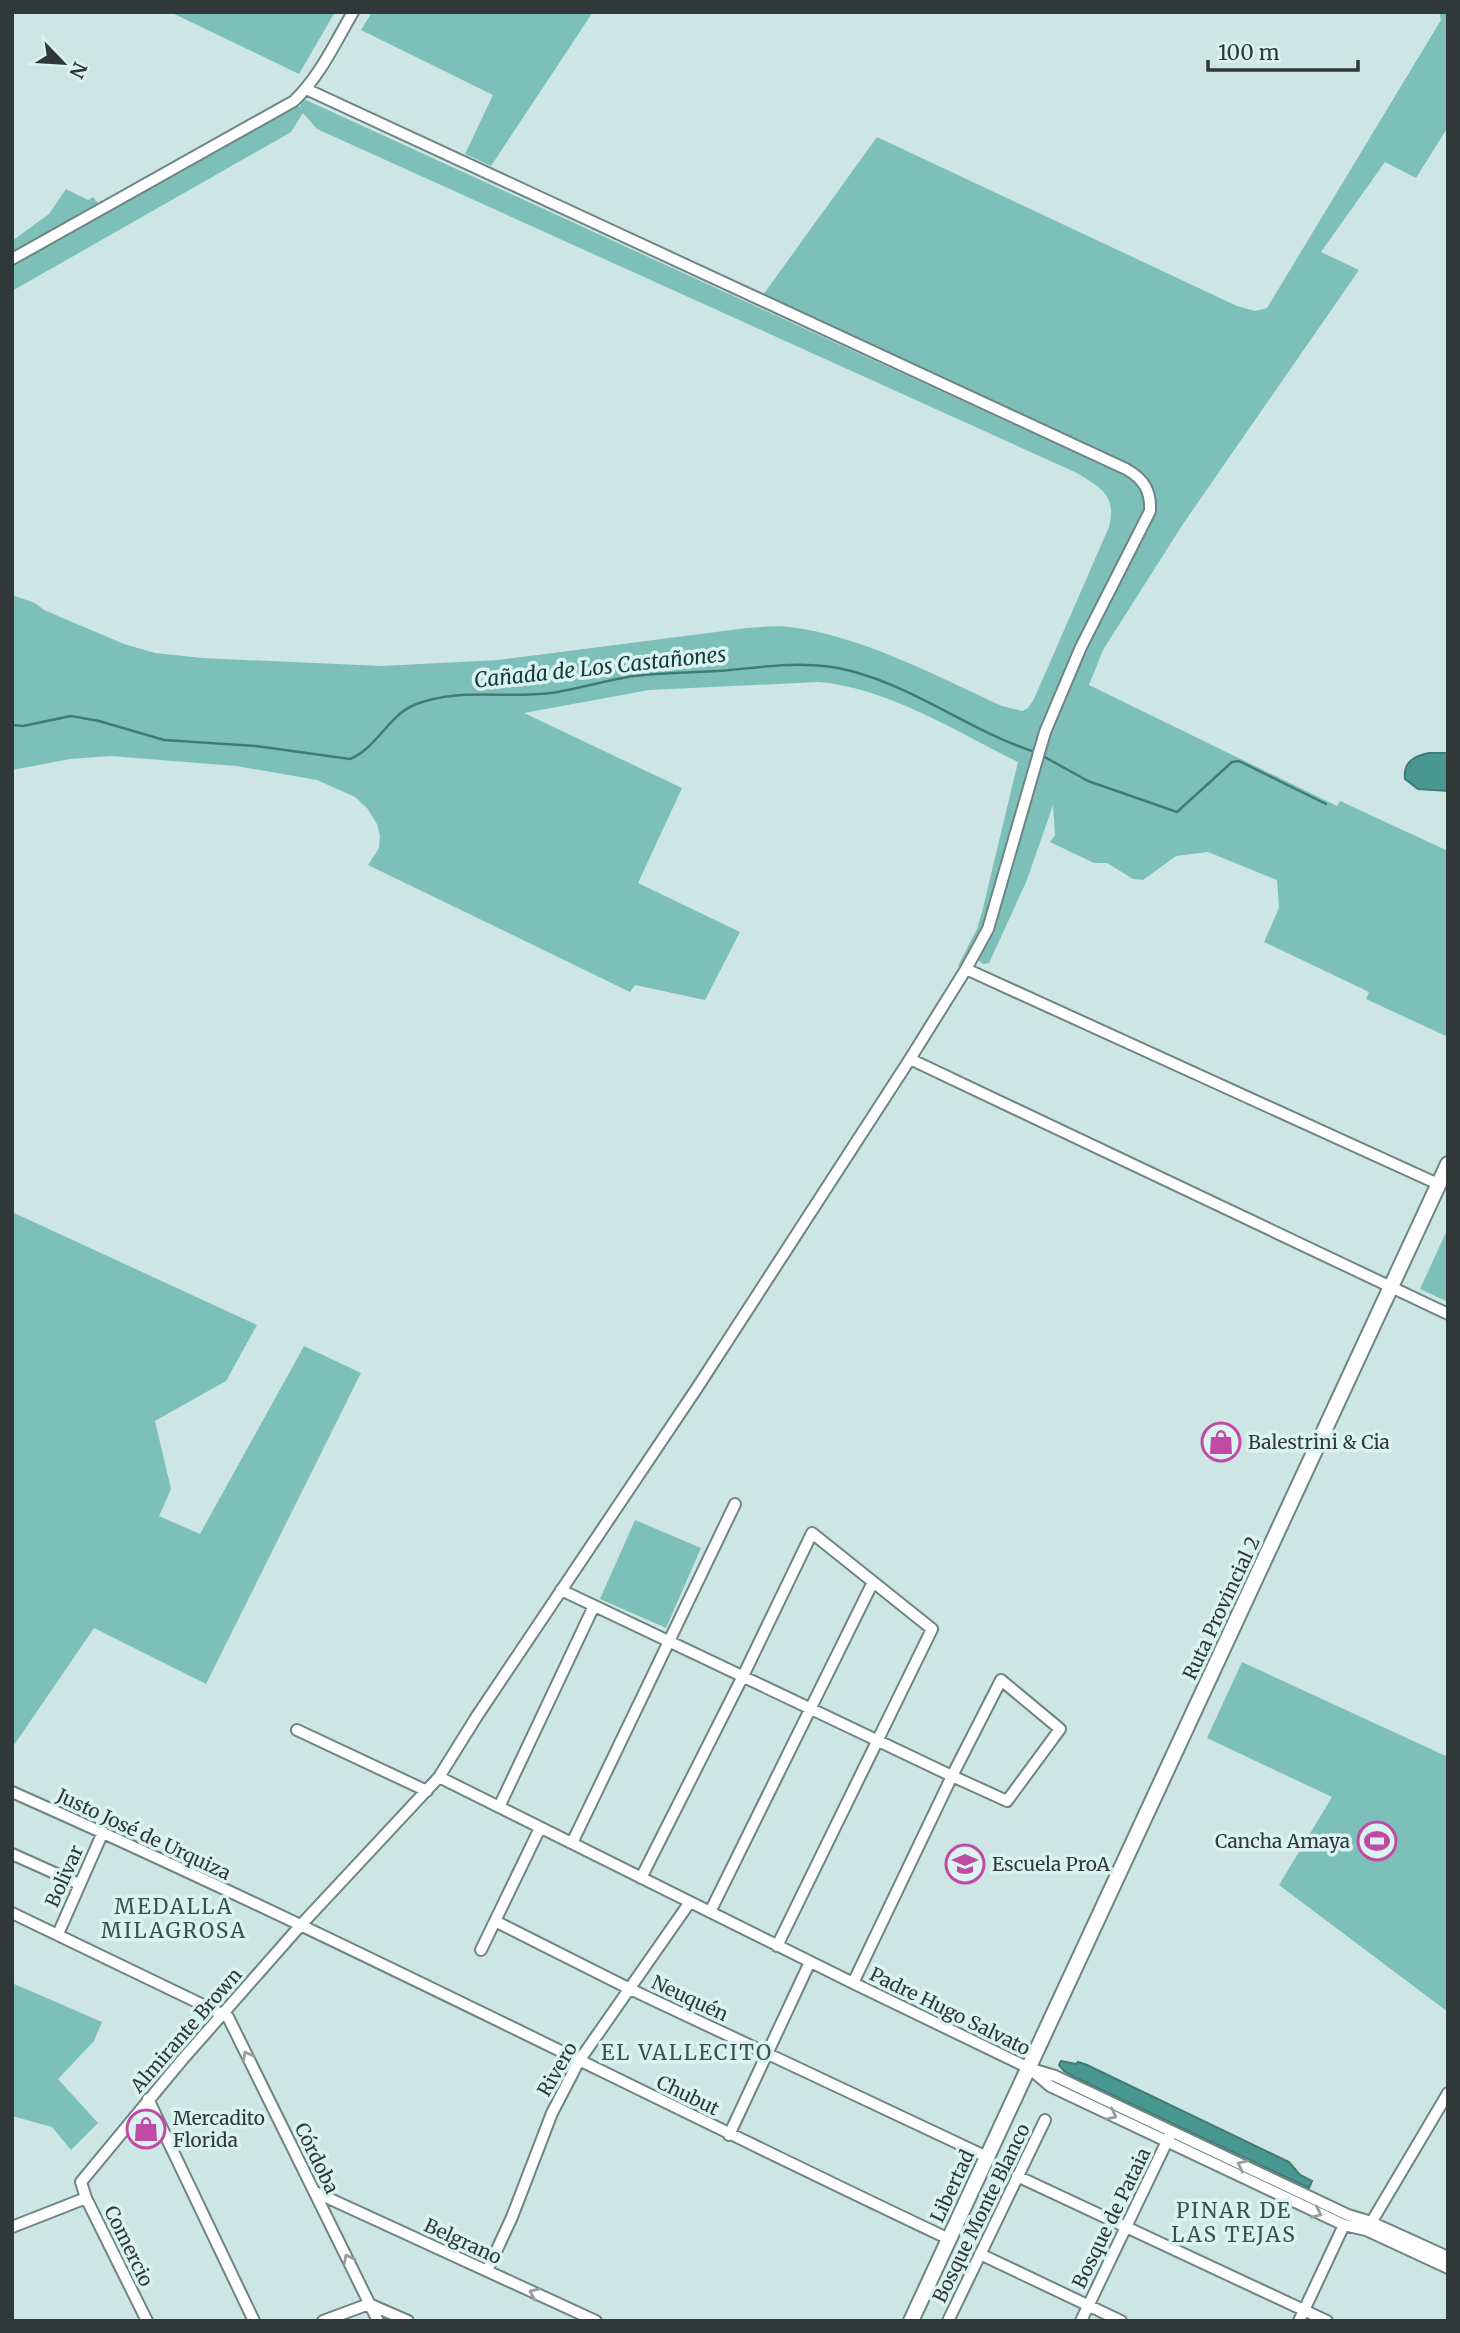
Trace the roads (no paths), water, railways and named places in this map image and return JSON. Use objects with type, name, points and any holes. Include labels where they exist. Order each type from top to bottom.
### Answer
[{"type":"main road","name":"Ruta Provincial 2","points":[[1029,2068],[1448,1164]]},
{"type":"main road","name":"Libertad","points":[[911,2321],[1029,2068]]},
{"type":"street","points":[[12,259],[294,101],[306,89],[353,12]]},
{"type":"street","name":"Almirante Brown","points":[[81,2187],[81,2182],[89,2171],[223,2012],[439,1777],[911,1059],[982,942],[993,914],[1045,732],[1081,647],[1150,511],[1151,497],[1147,487],[1134,474],[1112,462],[306,89]]},
{"type":"street","points":[[966,969],[1438,1184]]},
{"type":"street","points":[[911,1059],[1448,1314]]},
{"type":"street","points":[[572,1843],[735,1504]]},
{"type":"street","points":[[641,1878],[812,1533],[932,1629],[778,1946]]},
{"type":"street","points":[[710,1912],[873,1583]]},
{"type":"street","points":[[561,1590],[952,1776],[1007,1801],[1060,1729],[1001,1679],[952,1776],[853,1983]]},
{"type":"street","points":[[499,1807],[594,1605]]},
{"type":"street","points":[[297,1730],[427,1791]]},
{"type":"street","name":"Padre Hugo Salvato","points":[[439,1777],[853,1983],[1029,2068],[1055,2076],[1344,2225],[1369,2226],[1448,2257]]},
{"type":"street","name":"Justo José de Urquiza","points":[[12,1792],[103,1832],[300,1926]]},
{"type":"street","points":[[481,1950],[540,1828]]},
{"type":"street","name":"Bolivar","points":[[58,1934],[103,1832]]},
{"type":"street","points":[[12,1854],[79,1884]]},
{"type":"street","name":"Rivero","points":[[487,2271],[512,2217],[552,2113],[579,2061],[690,1902]]},
{"type":"street","points":[[12,1913],[223,2012]]},
{"type":"street","name":"Neuquén","points":[[495,1921],[629,1989],[988,2157]]},
{"type":"street","name":"Chubut","points":[[300,1926],[948,2239]]},
{"type":"street","points":[[729,2135],[810,1962]]},
{"type":"street","name":"Córdoba","points":[[223,2012],[228,2017],[377,2321]]},
{"type":"street","name":"Padre Hugo Salvato","points":[[1029,2068],[1050,2086],[1348,2214],[1448,2268]]},
{"type":"street","points":[[1369,2226],[1448,2093]]},
{"type":"street","points":[[148,2099],[254,2321]]},
{"type":"street","name":"Bosque Monte Blanco","points":[[948,2321],[1045,2120]]},
{"type":"street","name":"Bosque de Pataia","points":[[1081,2321],[1170,2136]]},
{"type":"street","points":[[1017,2176],[1302,2315],[1327,2321]]},
{"type":"street","name":"Comercio","points":[[81,2187],[147,2321]]},
{"type":"street","name":"Belgrano","points":[[315,2192],[596,2321]]},
{"type":"street","points":[[12,2227],[86,2198]]},
{"type":"street","points":[[1302,2315],[1344,2225]]},
{"type":"street","points":[[980,2254],[1121,2321]]},
{"type":"street","points":[[323,2321],[369,2304],[408,2321]]},
{"type":"waterway","name":"Cañada de Los Castañones","points":[[12,725],[23,726],[71,716],[99,721],[164,740],[256,746],[350,759],[368,747],[405,710],[448,696],[551,693],[646,675],[806,665],[836,668],[876,679],[988,733],[1035,752]]},
{"type":"waterway","name":"Cañada de Los Castañones","points":[[1041,755],[1088,781],[1177,812],[1232,762],[1239,761],[1326,804]]},
{"type":"place","name":"Balestrini & Cia","points":[[1221,1442]]},
{"type":"place","name":"Cancha Amaya","points":[[1377,1841]]},
{"type":"place","name":"Escuela ProA","points":[[965,1864]]},
{"type":"place","name":"Mercadito Florida","points":[[146,2129]]},
{"type":"district","name":"MEDALLA MILAGROSA","points":[[174,1918]]},
{"type":"district","name":"EL VALLECITO","points":[[687,2052]]},
{"type":"district","name":"PINAR DE LAS TEJAS","points":[[1234,2222]]}]
